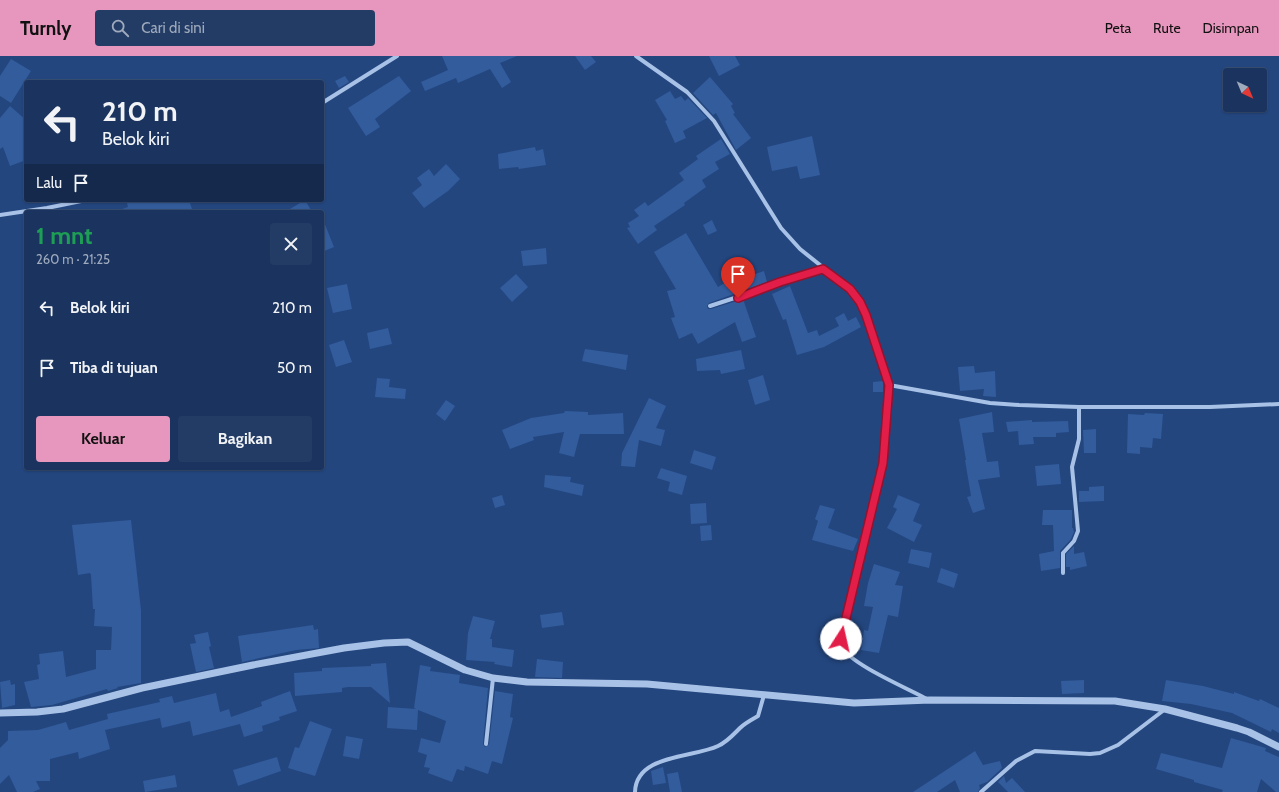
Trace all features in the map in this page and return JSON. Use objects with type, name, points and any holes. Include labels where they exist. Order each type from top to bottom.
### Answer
[{"type":"street","points":[[324,102],[397,56]]},
{"type":"street","points":[[636,56],[687,92],[714,121],[781,228],[789,238],[823,269],[850,289],[860,302],[866,315],[889,385],[883,463],[841,639],[844,650],[855,660],[930,700]]},
{"type":"street","points":[[34,210],[76,202]]},
{"type":"street","points":[[0,215],[24,211]]},
{"type":"street","points":[[710,306],[823,269]]},
{"type":"street","points":[[889,385],[990,403],[1079,407],[1210,407],[1279,404]]},
{"type":"street","points":[[1063,573],[1063,553],[1074,541],[1078,532],[1072,467],[1079,439],[1079,407]]},
{"type":"street","points":[[0,713],[37,712],[63,709],[142,688],[253,665],[384,643],[408,642],[465,670],[493,678],[548,683],[647,684],[854,702],[930,700],[1115,701],[1164,710],[1249,732],[1279,747]]},
{"type":"street","points":[[486,744],[493,678]]},
{"type":"street","points":[[635,792],[640,778],[656,762],[695,754],[726,742],[744,725],[758,716],[764,695]]},
{"type":"street","points":[[981,792],[1016,761],[1035,751],[1090,754],[1100,753],[1118,745],[1164,710]]},
{"type":"building","points":[[442,56],[517,56],[500,63],[511,82],[502,88],[490,69],[458,83],[456,78],[425,91],[421,82],[448,70]]},
{"type":"building","points":[[575,56],[591,56],[596,62],[585,70]]},
{"type":"building","points":[[709,56],[735,56],[740,65],[719,76]]},
{"type":"building","points":[[11,59],[31,71],[11,103],[0,96],[0,76]]},
{"type":"building","points":[[345,76],[349,82],[339,88],[335,81]]},
{"type":"building","points":[[399,76],[411,91],[375,119],[380,127],[366,136],[348,108]]},
{"type":"building","points":[[710,77],[733,104],[731,106],[735,113],[733,114],[751,138],[736,150],[716,113],[713,115],[693,93]]},
{"type":"building","points":[[670,91],[675,99],[681,96],[685,101],[688,98],[707,118],[683,131],[686,138],[675,143],[665,121],[667,120],[655,100]]},
{"type":"building","points":[[10,106],[24,118],[24,161],[10,166],[3,147],[0,149],[0,118]]},
{"type":"building","points":[[812,136],[820,175],[800,179],[797,166],[772,171],[767,147]]},
{"type":"building","points":[[721,139],[730,154],[715,162],[719,169],[702,180],[706,187],[684,203],[685,205],[654,226],[657,230],[638,244],[627,228],[630,227],[628,223],[639,216],[634,210],[645,202],[648,206],[684,180],[679,173],[698,159],[696,156]]},
{"type":"building","points":[[535,147],[536,151],[543,149],[546,165],[519,169],[518,167],[499,169],[498,154]]},
{"type":"building","points":[[446,164],[460,179],[448,191],[424,208],[412,193],[422,185],[417,178],[429,169],[434,176]]},
{"type":"building","points":[[190,202],[192,210],[119,210],[128,207],[127,203]]},
{"type":"building","points":[[302,202],[306,202],[311,210],[288,210]]},
{"type":"building","points":[[712,220],[717,231],[708,235],[703,225]]},
{"type":"building","points":[[324,222],[334,247],[324,251]]},
{"type":"building","points":[[686,233],[718,287],[728,281],[725,273],[744,267],[746,277],[764,271],[767,282],[709,303],[707,306],[708,309],[711,309],[743,299],[756,337],[742,342],[735,322],[698,344],[692,333],[679,339],[671,318],[675,317],[667,291],[676,289],[654,252]]},
{"type":"building","points":[[546,248],[547,264],[523,266],[521,251]]},
{"type":"building","points":[[516,274],[528,287],[512,302],[500,288]]},
{"type":"building","points":[[347,284],[352,309],[333,313],[327,288]]},
{"type":"building","points":[[790,286],[808,333],[817,330],[819,336],[839,326],[835,318],[844,313],[848,321],[856,317],[861,327],[824,347],[797,355],[786,319],[783,320],[772,294]]},
{"type":"building","points":[[388,328],[392,344],[370,349],[367,333]]},
{"type":"building","points":[[344,340],[352,362],[336,367],[329,345]]},
{"type":"building","points":[[585,349],[628,355],[626,370],[582,361]]},
{"type":"building","points":[[741,350],[745,369],[721,374],[720,370],[697,371],[696,359]]},
{"type":"building","points":[[974,366],[975,373],[995,371],[996,397],[983,396],[984,389],[960,391],[958,367]]},
{"type":"building","points":[[763,375],[770,400],[755,405],[748,380]]},
{"type":"building","points":[[377,378],[390,379],[389,387],[406,389],[405,399],[375,397]]},
{"type":"building","points":[[883,381],[883,392],[873,392],[873,382]]},
{"type":"building","points":[[649,398],[666,406],[656,428],[665,430],[661,446],[639,440],[635,467],[621,466],[622,453]]},
{"type":"building","points":[[446,400],[455,406],[445,421],[436,414]]},
{"type":"building","points":[[565,411],[588,412],[588,415],[623,413],[624,434],[580,434],[574,457],[559,453],[564,432],[533,437],[534,440],[510,449],[502,430],[531,418],[564,413]]},
{"type":"building","points":[[992,412],[994,432],[982,433],[987,462],[998,461],[1000,477],[978,480],[985,509],[973,513],[967,497],[971,496],[959,419]]},
{"type":"building","points":[[1145,413],[1163,414],[1161,439],[1153,438],[1152,448],[1140,447],[1140,454],[1127,453],[1128,414],[1144,415]]},
{"type":"building","points":[[1032,420],[1032,422],[1068,421],[1069,432],[1056,433],[1056,437],[1033,437],[1034,444],[1019,445],[1018,431],[1008,432],[1006,422]]},
{"type":"building","points":[[1096,429],[1096,453],[1084,453],[1083,430]]},
{"type":"building","points":[[694,450],[716,457],[712,470],[690,463]]},
{"type":"building","points":[[1059,464],[1061,484],[1037,486],[1035,466]]},
{"type":"building","points":[[661,468],[687,476],[682,495],[668,491],[670,482],[657,478]]},
{"type":"building","points":[[545,475],[571,477],[570,482],[584,485],[582,496],[544,487]]},
{"type":"building","points":[[1104,486],[1104,501],[1079,502],[1079,491],[1089,491],[1089,487]]},
{"type":"building","points":[[502,495],[505,505],[495,508],[492,498]]},
{"type":"building","points":[[898,495],[920,504],[913,521],[922,525],[914,542],[887,528],[897,509],[893,507]]},
{"type":"building","points":[[706,503],[707,523],[691,524],[690,504]]},
{"type":"building","points":[[820,505],[835,509],[828,528],[858,539],[853,551],[812,540],[818,521],[815,519]]},
{"type":"building","points":[[1043,510],[1072,510],[1072,528],[1074,532],[1071,539],[1060,551],[1060,568],[1041,571],[1039,554],[1054,551],[1053,525],[1042,525]]},
{"type":"building","points":[[131,520],[141,610],[141,683],[117,687],[118,688],[108,691],[107,689],[52,705],[31,707],[24,682],[39,679],[37,665],[40,664],[39,654],[63,651],[66,677],[96,669],[96,650],[111,650],[112,627],[94,626],[95,609],[93,609],[91,575],[90,573],[78,575],[72,525]]},
{"type":"building","points":[[711,525],[712,540],[701,541],[700,526]]},
{"type":"building","points":[[1074,546],[1074,554],[1084,552],[1087,566],[1070,570],[1070,567],[1066,567],[1066,554]]},
{"type":"building","points":[[911,549],[932,553],[929,568],[908,563]]},
{"type":"building","points":[[874,564],[900,572],[895,585],[903,586],[898,617],[888,615],[879,653],[861,650],[864,630],[868,631],[873,607],[864,606],[868,583]]},
{"type":"building","points":[[941,568],[958,574],[954,588],[937,582]]},
{"type":"building","points":[[562,612],[564,625],[542,628],[540,615]]},
{"type":"building","points":[[473,616],[495,621],[490,639],[492,639],[492,647],[514,650],[512,667],[494,664],[495,662],[466,660],[468,633]]},
{"type":"building","points":[[313,625],[314,630],[318,629],[319,648],[296,650],[242,662],[238,636]]},
{"type":"building","points":[[208,632],[211,646],[209,647],[214,668],[196,672],[190,644],[196,643],[194,635]]},
{"type":"building","points":[[537,659],[563,662],[562,678],[535,677]]},
{"type":"building","points":[[386,663],[390,703],[371,687],[348,687],[342,688],[342,692],[295,696],[294,673],[322,671],[322,668],[371,666],[371,664]]},
{"type":"building","points":[[420,665],[431,667],[430,671],[460,675],[459,683],[488,688],[483,744],[485,747],[489,744],[495,691],[513,694],[510,717],[513,718],[502,764],[492,761],[488,774],[465,766],[464,771],[457,769],[452,782],[428,773],[430,768],[424,767],[427,755],[418,752],[421,738],[440,743],[446,721],[418,710],[417,730],[387,728],[388,707],[416,709],[414,708]]},
{"type":"building","points":[[10,680],[11,685],[15,684],[15,705],[2,708],[0,682]]},
{"type":"building","points":[[1084,680],[1084,693],[1062,694],[1061,681]]},
{"type":"building","points":[[1166,680],[1203,686],[1234,694],[1234,692],[1259,701],[1260,699],[1279,708],[1279,733],[1272,729],[1271,732],[1232,713],[1191,704],[1162,701]]},
{"type":"building","points":[[290,691],[297,711],[279,717],[280,720],[262,726],[263,731],[244,737],[240,724],[193,736],[190,721],[162,728],[160,718],[105,730],[110,749],[79,759],[78,752],[50,759],[50,781],[36,781],[40,789],[33,792],[17,792],[9,775],[0,784],[0,748],[8,740],[8,731],[38,730],[66,722],[69,730],[108,719],[107,714],[160,702],[159,699],[172,696],[174,703],[216,693],[220,712],[229,709],[231,717],[262,706],[261,702]]},
{"type":"building","points":[[310,721],[332,729],[315,776],[288,768],[295,747],[299,748]]},
{"type":"building","points":[[346,736],[363,739],[359,759],[343,756]]},
{"type":"building","points":[[1231,738],[1266,748],[1265,751],[1279,757],[1279,792],[1276,792],[1261,779],[1257,792],[1222,792],[1223,790],[1156,769],[1161,753],[1222,768]]},
{"type":"building","points":[[975,751],[983,765],[1000,761],[1002,768],[987,782],[979,785],[980,788],[978,792],[960,792],[955,780],[937,792],[913,792]]},
{"type":"building","points":[[277,757],[281,771],[238,786],[233,770]]},
{"type":"building","points":[[663,767],[666,783],[653,785],[651,771]]},
{"type":"building","points":[[678,772],[682,792],[670,792],[667,774]]},
{"type":"building","points":[[175,775],[177,787],[145,792],[143,781]]},
{"type":"building","points":[[1004,776],[1006,783],[1012,778],[1025,792],[1008,792],[998,782]]},
{"type":"route","points":[[738,298],[780,282],[823,269],[850,289],[860,302],[866,315],[889,385],[883,463],[871,518],[842,629],[841,639]]}]
